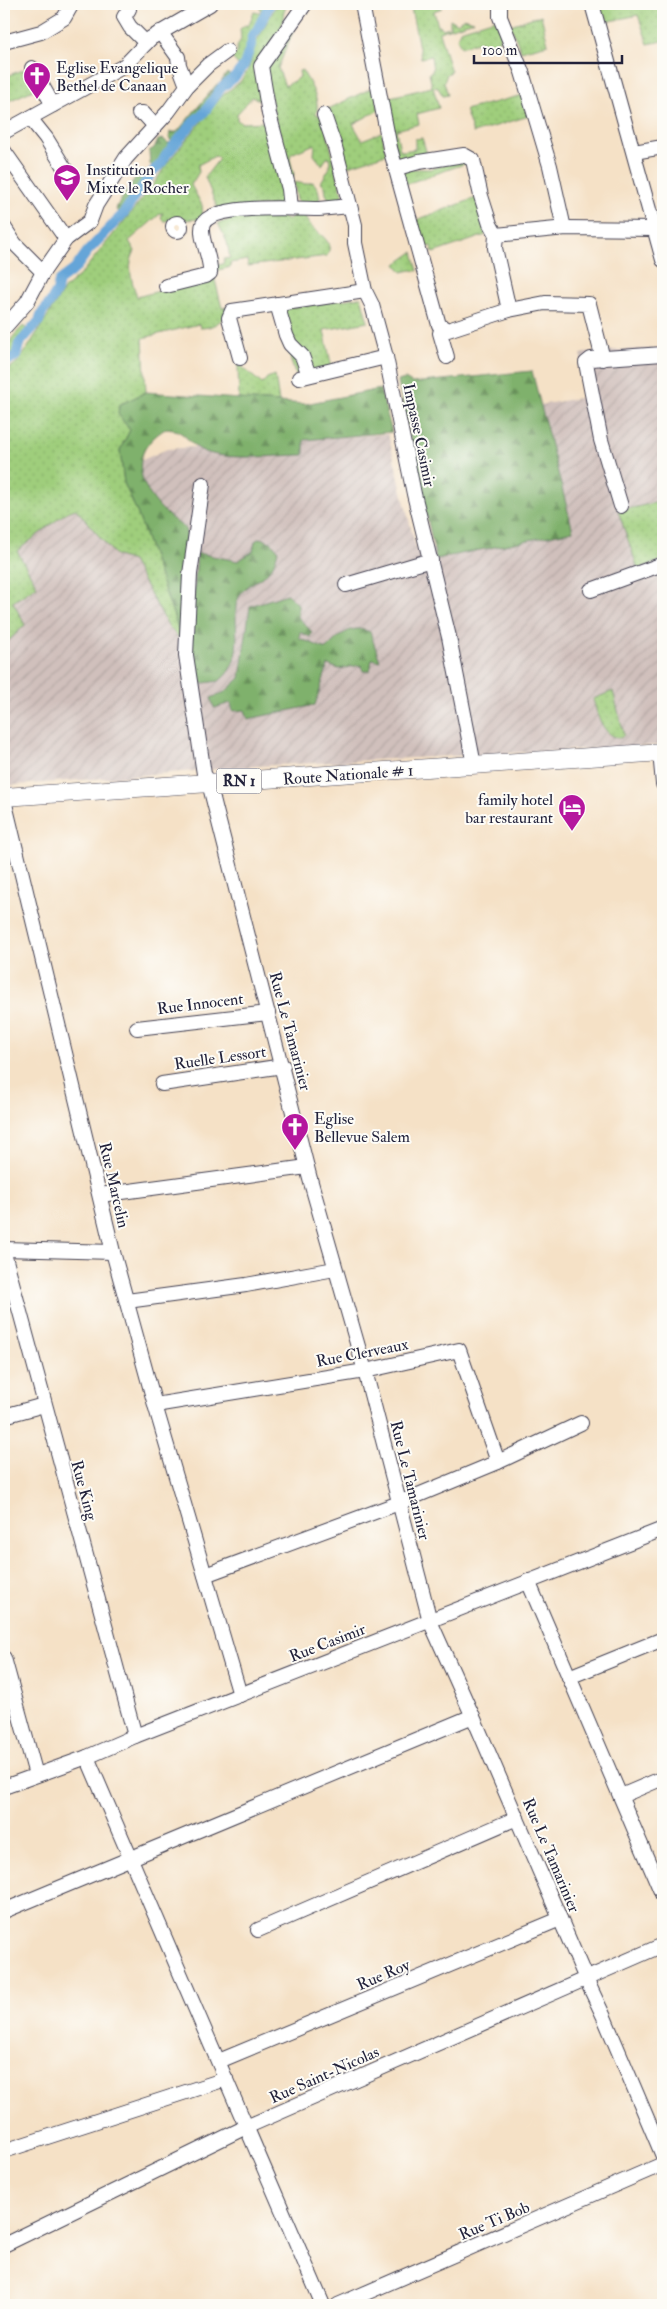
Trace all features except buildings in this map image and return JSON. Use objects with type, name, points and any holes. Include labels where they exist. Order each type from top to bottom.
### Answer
[{"type":"main road","name":"Route Nationale # 1","points":[[4,799],[661,752]]},
{"type":"street","points":[[4,42],[41,32],[64,18],[72,4]]},
{"type":"street","points":[[127,4],[129,8],[124,17],[130,27],[146,43]]},
{"type":"street","points":[[4,132],[124,66],[146,43],[160,32],[210,4]]},
{"type":"street","points":[[291,208],[289,189],[269,114],[261,66],[305,4]]},
{"type":"street","points":[[362,4],[390,148],[439,325],[448,330],[510,310],[545,303],[589,304],[603,359]]},
{"type":"street","points":[[500,4],[500,17],[522,72],[550,166],[564,228]]},
{"type":"street","points":[[592,4],[662,252]]},
{"type":"street","points":[[160,32],[178,57],[187,86]]},
{"type":"street","points":[[4,328],[27,302],[43,272],[66,238],[90,221],[96,205],[126,158],[154,125],[168,112],[187,86],[208,65],[227,51]]},
{"type":"street","points":[[32,68],[53,105]]},
{"type":"street","points":[[139,114],[143,112],[154,125]]},
{"type":"street","name":"Impasse Casimir","points":[[324,115],[350,206],[366,291],[372,305],[386,357],[414,494],[431,560],[474,765]]},
{"type":"street","points":[[30,118],[46,138],[65,169]]},
{"type":"street","points":[[634,152],[663,147]]},
{"type":"street","points":[[4,151],[66,238]]},
{"type":"street","points":[[397,168],[419,162],[464,155],[471,158],[475,164],[481,196],[490,224],[496,235],[495,248],[510,310]]},
{"type":"street","points":[[166,286],[210,274],[202,229],[208,219],[229,212],[258,208],[319,209],[350,206]]},
{"type":"street","points":[[180,226],[204,224]]},
{"type":"street","points":[[4,227],[15,244],[43,272]]},
{"type":"street","points":[[496,235],[564,228],[655,229]]},
{"type":"street","points":[[240,358],[229,318],[229,313],[234,310],[366,291]]},
{"type":"street","points":[[277,304],[286,336],[302,356],[304,376],[386,357]]},
{"type":"street","points":[[442,328],[440,333],[447,357]]},
{"type":"street","points":[[621,506],[602,440],[585,366],[588,360],[663,354]]},
{"type":"street","name":"Rue Le Tamarinier","points":[[202,484],[190,574],[186,655],[204,774],[209,783],[283,1066],[307,1167],[365,1372],[430,1621],[663,2156]]},
{"type":"street","points":[[346,585],[431,560]]},
{"type":"street","points":[[591,590],[663,564]]},
{"type":"street","points":[[661,752],[663,784]]},
{"type":"street","name":"Rue Marcelin","points":[[4,799],[113,1252],[155,1405],[240,1695]]},
{"type":"street","name":"Rue Innocent","points":[[137,1028],[268,1013]]},
{"type":"street","name":"Ruelle Lessort","points":[[162,1084],[283,1066]]},
{"type":"street","points":[[100,1195],[307,1167]]},
{"type":"street","points":[[4,1249],[113,1252]]},
{"type":"street","name":"Rue King","points":[[4,1253],[135,1736]]},
{"type":"street","points":[[127,1301],[246,1285],[335,1269]]},
{"type":"street","name":"Rue Clerveaux","points":[[155,1405],[365,1372],[459,1350],[498,1462]]},
{"type":"street","points":[[4,1416],[44,1406]]},
{"type":"street","points":[[205,1575],[399,1503],[498,1462],[581,1423]]},
{"type":"street","name":"Rue Casimir","points":[[4,1787],[87,1757],[135,1736],[663,1529]]},
{"type":"street","points":[[528,1582],[663,1896]]},
{"type":"street","points":[[569,1677],[663,1639]]},
{"type":"street","points":[[4,1658],[36,1775]]},
{"type":"street","points":[[4,1911],[473,1716]]},
{"type":"street","points":[[87,1757],[323,2305]]},
{"type":"street","points":[[621,1796],[663,1778]]},
{"type":"street","points":[[258,1930],[517,1818]]},
{"type":"street","name":"Rue Roy","points":[[219,2061],[560,1919]]},
{"type":"street","name":"Rue Saint-Nicolas","points":[[4,2245],[246,2127],[663,1945]]},
{"type":"street","points":[[4,2152],[226,2079]]},
{"type":"street","name":"Rue Ti Bob","points":[[338,2305],[663,2164]]},
{"type":"shaded area","points":[[663,348],[663,745],[257,766],[4,786],[4,522],[167,449],[388,434],[416,549],[447,548],[534,406],[590,396],[580,354],[596,351]]},
{"type":"green space","points":[[260,4],[268,4],[260,16],[255,33],[245,53],[244,62],[240,67],[232,58],[237,53],[237,47],[241,39],[240,29],[245,25],[248,26],[254,12],[259,13],[261,9],[258,6]]},
{"type":"green space","points":[[277,4],[287,4],[281,31],[261,64],[263,101],[252,97],[237,114],[237,120],[242,123],[268,122],[286,188],[284,204],[218,210],[205,177],[219,159],[215,156],[198,165],[199,172],[191,185],[202,205],[203,219],[163,221],[161,217],[163,214],[161,213],[129,241],[135,251],[130,268],[137,297],[214,276],[222,308],[227,307],[228,312],[223,319],[213,326],[200,328],[199,324],[143,338],[146,392],[119,405],[119,415],[130,430],[120,450],[124,483],[137,512],[183,642],[169,627],[132,561],[115,555],[76,509],[67,512],[17,551],[37,586],[13,602],[25,625],[4,645],[4,373],[20,360],[65,288],[80,275],[223,95],[240,82],[248,70],[256,42]]},
{"type":"green space","points":[[366,4],[394,6],[419,4],[421,7],[440,4],[442,8],[434,11],[438,26],[441,26],[442,29],[450,27],[450,19],[457,23],[464,18],[474,21],[439,32],[451,72],[447,74],[444,82],[448,95],[443,96],[438,88],[433,87],[439,108],[417,114],[419,124],[396,130],[400,150],[415,149],[415,139],[422,138],[428,157],[400,161],[397,158],[386,98],[432,87],[429,73],[433,70],[431,56],[421,58],[411,8],[368,11]]},
{"type":"green space","points":[[595,4],[663,4],[663,41],[648,44],[638,15],[606,22],[599,16]]},
{"type":"green space","points":[[541,15],[548,44],[521,51],[510,25]]},
{"type":"green space","points":[[299,17],[278,68],[285,86],[300,77],[299,71],[302,70],[314,91],[317,103],[316,114],[323,116],[343,198],[330,201],[326,194],[325,186],[321,182],[329,169],[330,158],[327,158],[322,165],[314,155],[315,144],[291,154],[290,159],[294,175],[290,181],[264,68]]},
{"type":"green space","points":[[495,19],[503,34],[496,44],[488,46],[481,41],[461,47],[457,38],[460,30]]},
{"type":"green space","points":[[25,69],[40,87],[4,103],[4,77]]},
{"type":"green space","points":[[227,73],[233,78],[219,91],[208,111],[202,115],[201,119],[196,121],[190,132],[185,132],[184,138],[176,141],[170,153],[160,163],[152,166],[150,164],[149,151],[154,148],[158,140],[163,139],[168,143],[172,142],[169,138],[170,132],[177,132],[217,84],[219,85]]},
{"type":"green space","points":[[374,87],[379,110],[353,124],[362,140],[382,132],[386,154],[343,168],[326,110]]},
{"type":"green space","points":[[523,95],[524,107],[526,107],[529,116],[473,133],[465,110]]},
{"type":"green space","points":[[461,160],[467,163],[406,184],[403,173],[405,169],[431,169]]},
{"type":"green space","points":[[143,171],[148,171],[149,176],[140,191],[128,207],[118,212],[116,210],[117,206],[137,175]]},
{"type":"green space","points":[[294,182],[305,184],[313,182],[318,189],[320,198],[317,203],[301,204],[297,200]]},
{"type":"green space","points":[[476,198],[486,235],[433,253],[431,246],[424,248],[416,220]]},
{"type":"green space","points":[[273,212],[287,220],[295,215],[305,213],[306,220],[328,243],[327,256],[248,266],[247,260],[230,263],[231,267],[214,271],[212,261],[219,260],[216,262],[216,265],[223,264],[224,259],[230,258],[227,242],[218,223],[231,220],[231,215]]},
{"type":"green space","points":[[413,252],[418,271],[402,272],[396,264]]},
{"type":"green space","points":[[361,297],[368,322],[324,330],[332,368],[296,375],[291,362],[283,309]]},
{"type":"green space","points":[[23,326],[28,330],[27,336],[4,362],[5,351],[9,342]]},
{"type":"green space","points":[[240,365],[262,384],[267,378],[275,375],[279,402],[239,399],[238,366]]},
{"type":"green space","points":[[532,371],[573,531],[436,559],[398,381],[405,379],[412,383]]},
{"type":"green space","points":[[380,389],[392,432],[304,440],[304,455],[237,457],[211,454],[196,447],[179,432],[167,428],[152,440],[143,453],[141,466],[143,480],[159,506],[185,528],[188,543],[183,642],[137,512],[124,483],[120,450],[130,430],[118,414],[119,405],[146,392],[305,404]]},
{"type":"green space","points":[[663,501],[663,560],[638,569],[618,511]]},
{"type":"green space","points":[[260,538],[271,542],[278,550],[275,561],[270,569],[265,575],[247,587],[237,601],[237,644],[231,668],[219,681],[196,684],[190,653],[197,553],[238,561],[253,551],[255,541]]},
{"type":"green space","points":[[287,594],[298,604],[298,617],[312,632],[310,637],[300,632],[299,638],[326,649],[346,632],[357,629],[363,630],[370,632],[380,661],[372,659],[370,671],[363,671],[361,665],[339,669],[328,665],[315,705],[248,719],[245,710],[233,711],[231,703],[214,708],[211,698],[225,692],[240,678],[250,606]]},
{"type":"green space","points":[[613,691],[624,735],[621,738],[615,737],[605,729],[593,699]]},
{"type":"waterway","points":[[4,363],[16,356],[19,344],[39,321],[42,313],[57,291],[59,281],[75,269],[87,252],[123,214],[166,155],[196,119],[203,114],[221,88],[234,78],[244,65],[252,42],[252,36],[270,4]]},
{"type":"place","name":"Eglise Evangelique Bethel de Canaan","points":[[37,100]]},
{"type":"place","name":"Institution Mixte le Rocher","points":[[67,202]]},
{"type":"place","name":"family hotel bar restaurant","points":[[572,832]]},
{"type":"place","name":"Eglise Bellevue Salem","points":[[295,1151]]}]
